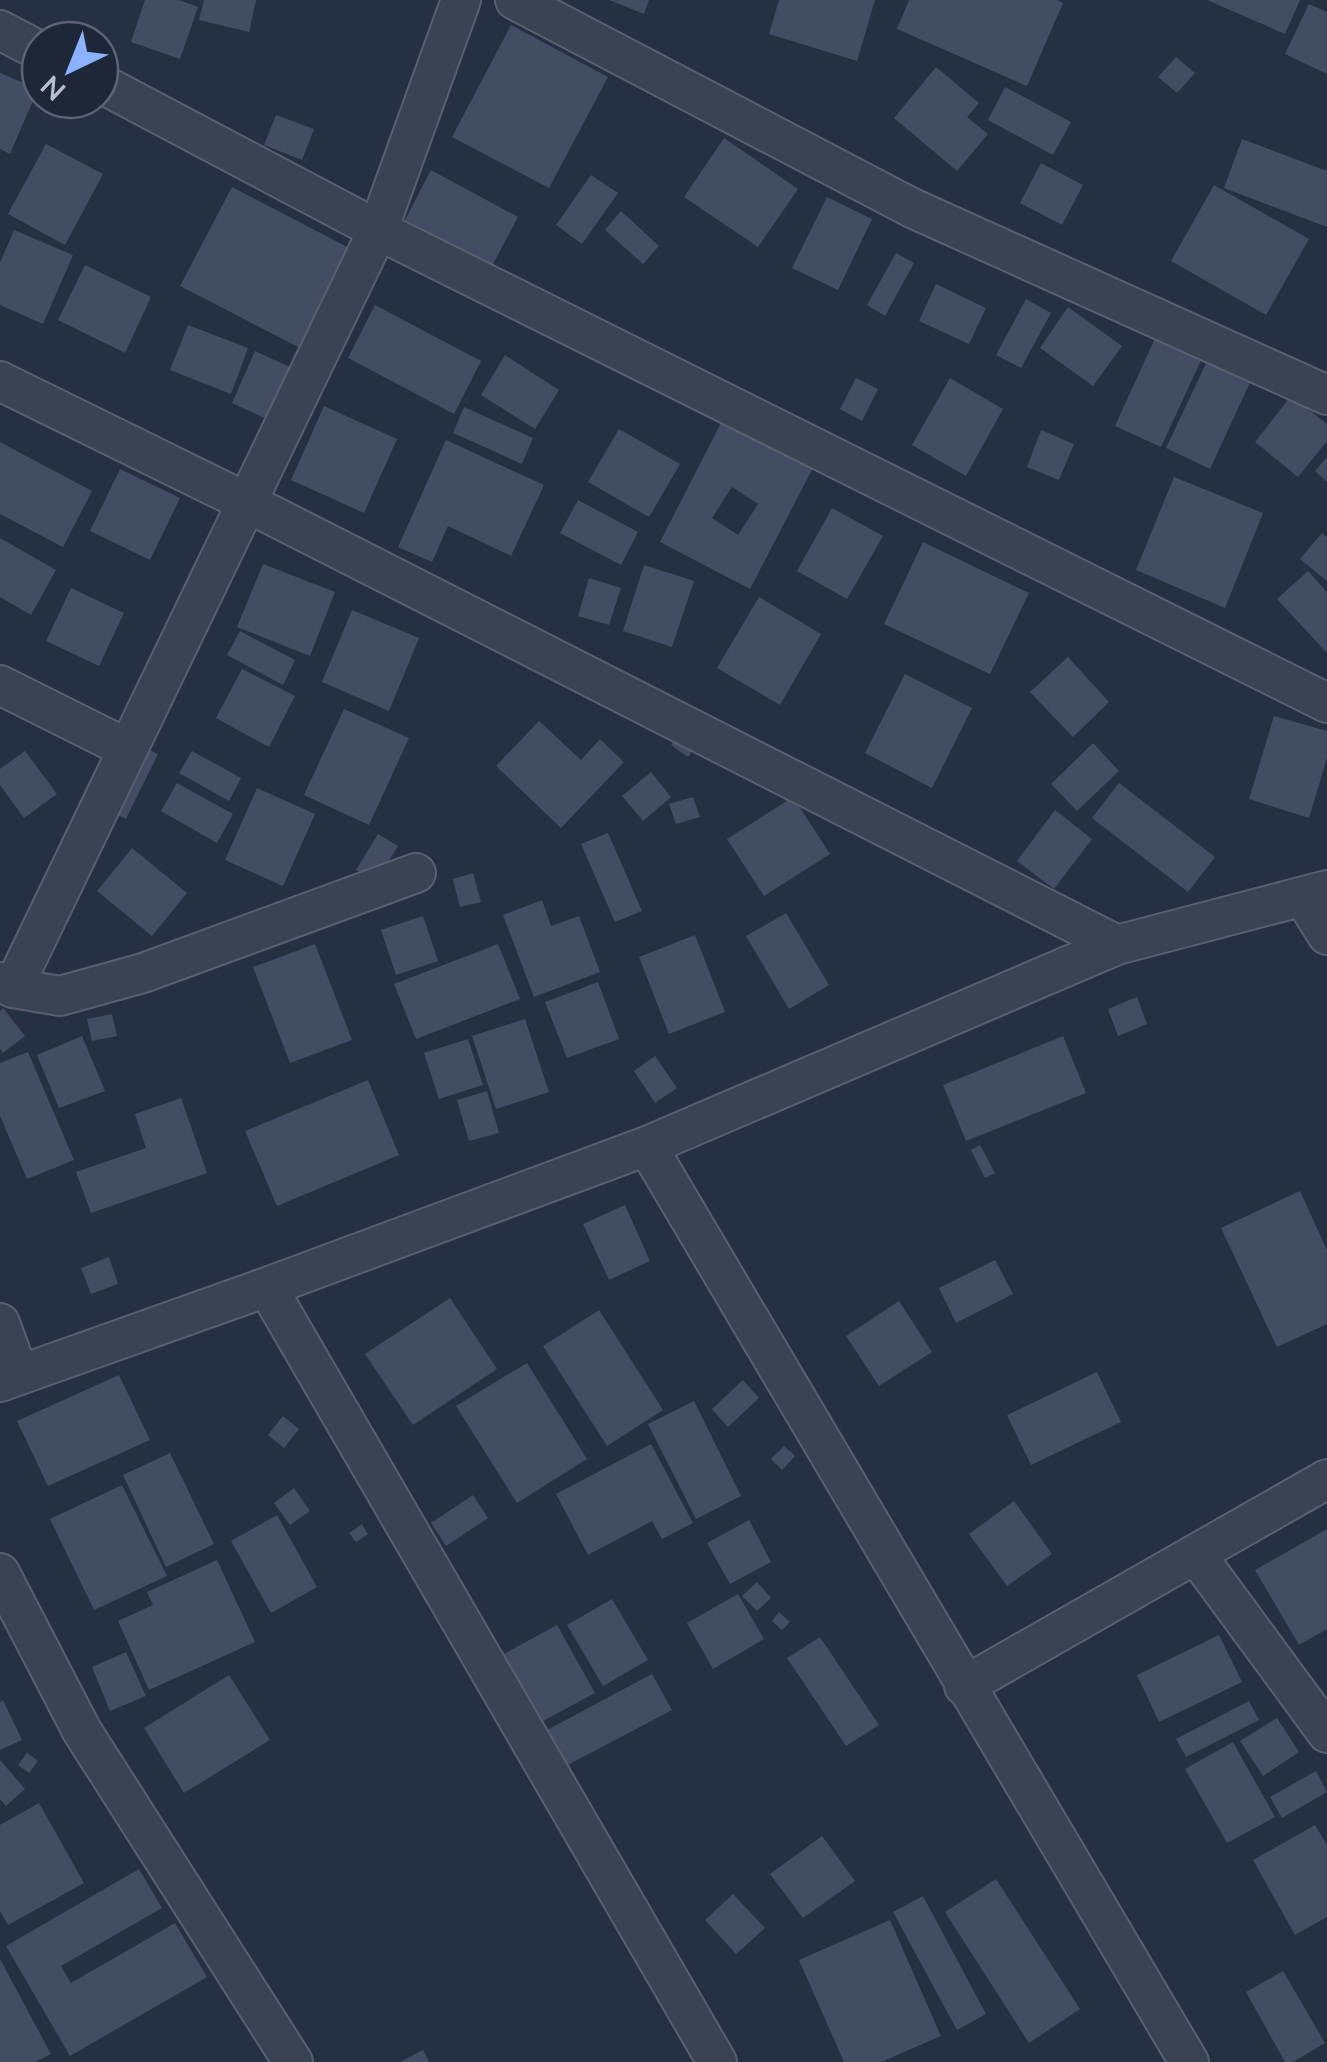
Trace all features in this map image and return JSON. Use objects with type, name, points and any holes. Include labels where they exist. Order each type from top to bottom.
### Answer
[{"type":"street","points":[[416,873],[143,973],[60,996],[6,985],[378,230],[461,0]]},
{"type":"street","points":[[515,0],[912,208],[1327,395]]},
{"type":"street","points":[[120,94],[378,230],[1327,703]]},
{"type":"street","points":[[0,381],[1117,945]]},
{"type":"street","points":[[0,685],[126,748]]},
{"type":"street","points":[[0,1323],[9,1379],[267,1288],[647,1146],[1117,945],[1316,894],[1327,934]]},
{"type":"street","points":[[647,1146],[1188,2062]]},
{"type":"street","points":[[267,1288],[716,2062]]},
{"type":"street","points":[[964,1686],[1327,1479]]},
{"type":"street","points":[[1198,1556],[1327,1732]]},
{"type":"street","points":[[0,1573],[82,1731],[293,2062]]},
{"type":"building","points":[[145,0],[179,0],[198,7],[180,59],[131,42]]},
{"type":"building","points":[[204,0],[256,0],[249,32],[199,20]]},
{"type":"building","points":[[609,0],[649,0],[644,14]]},
{"type":"building","points":[[779,0],[875,0],[857,61],[769,34]]},
{"type":"building","points":[[909,0],[1063,3],[1027,86],[897,29]]},
{"type":"building","points":[[1207,0],[1300,0],[1285,34]]},
{"type":"building","points":[[1309,4],[1327,12],[1327,74],[1285,54]]},
{"type":"building","points":[[511,25],[608,77],[549,188],[452,137]]},
{"type":"building","points":[[1176,57],[1195,73],[1177,93],[1158,77]]},
{"type":"building","points":[[936,67],[979,103],[967,117],[988,134],[957,171],[894,118]]},
{"type":"building","points":[[0,73],[20,81],[20,120],[25,120],[10,154],[0,149]]},
{"type":"building","points":[[1005,87],[1071,122],[1053,155],[988,120]]},
{"type":"building","points":[[276,115],[314,129],[302,160],[264,145]]},
{"type":"building","points":[[724,138],[798,189],[758,247],[684,197]]},
{"type":"building","points":[[1242,139],[1327,171],[1327,227],[1224,188]]},
{"type":"building","points":[[46,144],[103,174],[65,245],[8,214]]},
{"type":"building","points":[[1041,163],[1083,185],[1062,225],[1020,203]]},
{"type":"building","points":[[431,170],[518,217],[492,266],[405,220]]},
{"type":"building","points":[[591,175],[618,193],[582,244],[556,225]]},
{"type":"building","points":[[1214,185],[1309,239],[1266,315],[1171,261]]},
{"type":"building","points":[[232,187],[351,249],[300,348],[180,286]]},
{"type":"building","points":[[827,197],[872,219],[838,290],[792,268]]},
{"type":"building","points":[[621,211],[659,246],[643,264],[605,230]]},
{"type":"building","points":[[14,230],[73,255],[43,324],[0,305],[0,263]]},
{"type":"building","points":[[896,253],[914,263],[885,316],[867,305]]},
{"type":"building","points":[[85,265],[151,297],[125,353],[58,320]]},
{"type":"building","points":[[936,284],[986,308],[969,344],[919,321]]},
{"type":"building","points":[[1026,299],[1051,313],[1021,368],[996,355]]},
{"type":"building","points":[[375,305],[481,361],[454,414],[348,358]]},
{"type":"building","points":[[1068,307],[1122,346],[1093,386],[1040,348]]},
{"type":"building","points":[[188,325],[248,348],[231,394],[170,370]]},
{"type":"building","points":[[1156,336],[1202,358],[1161,447],[1115,426]]},
{"type":"building","points":[[255,351],[294,369],[271,421],[232,403]]},
{"type":"building","points":[[505,355],[559,390],[535,429],[481,395]]},
{"type":"building","points":[[1210,355],[1253,376],[1210,469],[1166,448]]},
{"type":"building","points":[[856,378],[878,389],[862,421],[840,409]]},
{"type":"building","points":[[950,378],[1003,409],[966,476],[912,445]]},
{"type":"building","points":[[1291,396],[1327,424],[1327,441],[1298,477],[1255,442]]},
{"type":"building","points":[[324,406],[397,439],[364,513],[291,480]]},
{"type":"building","points":[[464,407],[533,438],[522,464],[453,433]]},
{"type":"building","points":[[723,419],[814,466],[750,589],[660,542]],"holes":[[[732,487],[758,504],[738,535],[712,518]]]},
{"type":"building","points":[[619,429],[680,464],[649,517],[588,482]]},
{"type":"building","points":[[1041,430],[1074,444],[1059,480],[1027,467]]},
{"type":"building","points":[[446,440],[544,485],[511,556],[448,526],[432,562],[398,547]]},
{"type":"building","points":[[0,442],[92,491],[63,547],[0,514]]},
{"type":"building","points":[[1327,457],[1327,482],[1315,471]]},
{"type":"building","points":[[120,469],[180,498],[150,560],[90,531]]},
{"type":"building","points":[[1174,477],[1263,513],[1225,608],[1136,570]]},
{"type":"building","points":[[578,500],[638,532],[621,565],[560,533]]},
{"type":"building","points":[[832,508],[883,536],[847,599],[797,571]]},
{"type":"building","points":[[1322,533],[1327,537],[1327,581],[1300,559]]},
{"type":"building","points":[[0,538],[56,570],[31,615],[0,597]]},
{"type":"building","points":[[923,542],[1029,593],[990,674],[884,624]]},
{"type":"building","points":[[263,564],[335,592],[310,656],[237,627]]},
{"type":"building","points":[[644,565],[694,581],[672,647],[623,631]]},
{"type":"building","points":[[1308,571],[1327,592],[1327,653],[1277,599]]},
{"type":"building","points":[[589,578],[621,588],[609,625],[578,616]]},
{"type":"building","points":[[71,588],[124,613],[99,666],[46,641]]},
{"type":"building","points":[[759,597],[821,634],[780,705],[717,668]]},
{"type":"building","points":[[352,610],[419,638],[389,711],[322,682]]},
{"type":"building","points":[[240,631],[295,660],[283,685],[227,655]]},
{"type":"building","points":[[1068,657],[1109,702],[1073,737],[1030,692]]},
{"type":"building","points":[[242,669],[295,696],[269,747],[216,718]]},
{"type":"building","points":[[905,674],[972,708],[932,788],[865,753]]},
{"type":"building","points":[[344,709],[409,738],[369,825],[304,795]]},
{"type":"building","points":[[1274,716],[1327,731],[1327,758],[1309,818],[1249,799]]},
{"type":"building","points":[[539,721],[581,760],[600,739],[624,762],[561,828],[496,766]]},
{"type":"building","points":[[679,733],[696,745],[688,757],[671,745]]},
{"type":"building","points":[[1093,743],[1119,771],[1077,811],[1051,784]]},
{"type":"building","points":[[139,745],[158,754],[126,819],[108,810]]},
{"type":"building","points":[[25,751],[57,794],[24,818],[0,785],[0,769]]},
{"type":"building","points":[[192,751],[241,778],[229,801],[179,773]]},
{"type":"building","points":[[651,772],[671,797],[643,821],[622,796]]},
{"type":"building","points":[[177,783],[233,814],[217,843],[161,811]]},
{"type":"building","points":[[1119,783],[1215,857],[1188,892],[1092,818]]},
{"type":"building","points":[[257,788],[315,814],[283,886],[225,860]]},
{"type":"building","points":[[693,797],[700,817],[676,824],[669,804]]},
{"type":"building","points":[[793,797],[830,854],[764,896],[727,839]]},
{"type":"building","points":[[1055,810],[1092,839],[1054,889],[1017,861]]},
{"type":"building","points":[[608,833],[642,911],[615,922],[581,844]]},
{"type":"building","points":[[378,834],[398,846],[376,882],[356,870]]},
{"type":"building","points":[[132,848],[187,893],[152,936],[97,891]]},
{"type":"building","points":[[473,873],[481,902],[460,907],[453,879]]},
{"type":"building","points":[[542,900],[551,926],[579,916],[600,972],[534,997],[503,915]]},
{"type":"building","points":[[786,913],[829,985],[789,1009],[746,936]]},
{"type":"building","points":[[423,916],[438,961],[396,975],[381,930]]},
{"type":"building","points":[[695,935],[725,1012],[669,1034],[639,957]]},
{"type":"building","points":[[315,944],[352,1040],[290,1063],[253,967]]},
{"type":"building","points":[[498,944],[520,999],[416,1039],[394,984]]},
{"type":"building","points":[[598,982],[619,1039],[567,1058],[545,1002]]},
{"type":"building","points":[[1137,997],[1147,1024],[1118,1036],[1108,1009]]},
{"type":"building","points":[[3,1008],[25,1036],[3,1053],[0,1011]]},
{"type":"building","points":[[112,1014],[117,1036],[92,1041],[87,1019]]},
{"type":"building","points":[[525,1019],[549,1092],[496,1109],[472,1036]]},
{"type":"building","points":[[82,1036],[105,1091],[59,1108],[37,1055]]},
{"type":"building","points":[[1063,1036],[1086,1093],[966,1141],[943,1085]]},
{"type":"building","points":[[468,1039],[483,1085],[439,1099],[424,1053]]},
{"type":"building","points":[[28,1052],[74,1160],[27,1179],[0,1116],[0,1063]]},
{"type":"building","points":[[655,1056],[677,1088],[655,1103],[634,1071]]},
{"type":"building","points":[[368,1080],[399,1155],[277,1206],[245,1131]]},
{"type":"building","points":[[487,1091],[499,1133],[469,1141],[457,1100]]},
{"type":"building","points":[[181,1098],[207,1173],[91,1213],[76,1172],[146,1148],[135,1114]]},
{"type":"building","points":[[980,1145],[995,1173],[985,1178],[971,1150]]},
{"type":"building","points":[[1300,1191],[1327,1250],[1327,1324],[1277,1347],[1221,1228]]},
{"type":"building","points":[[625,1205],[650,1261],[609,1280],[583,1224]]},
{"type":"building","points":[[109,1257],[118,1284],[91,1294],[81,1268]]},
{"type":"building","points":[[995,1260],[1013,1294],[956,1323],[939,1288]]},
{"type":"building","points":[[450,1298],[497,1369],[413,1425],[365,1354]]},
{"type":"building","points":[[899,1301],[932,1352],[879,1386],[846,1336]]},
{"type":"building","points":[[599,1310],[663,1410],[607,1446],[543,1346]]},
{"type":"building","points":[[527,1363],[587,1459],[517,1503],[456,1406]]},
{"type":"building","points":[[1097,1372],[1121,1422],[1031,1465],[1007,1415]]},
{"type":"building","points":[[119,1375],[150,1440],[48,1486],[17,1421]]},
{"type":"building","points":[[743,1380],[759,1398],[728,1427],[712,1409]]},
{"type":"building","points":[[694,1401],[741,1496],[696,1519],[648,1424]]},
{"type":"building","points":[[283,1416],[299,1429],[284,1448],[268,1435]]},
{"type":"building","points":[[651,1444],[693,1523],[662,1539],[652,1521],[588,1555],[556,1494]]},
{"type":"building","points":[[784,1446],[795,1456],[782,1470],[771,1459]]},
{"type":"building","points":[[170,1453],[214,1544],[166,1567],[123,1475]]},
{"type":"building","points":[[122,1485],[167,1576],[94,1610],[50,1519]]},
{"type":"building","points":[[294,1488],[310,1511],[290,1525],[274,1503]]},
{"type":"building","points":[[473,1495],[488,1518],[446,1546],[431,1523]]},
{"type":"building","points":[[1014,1501],[1052,1554],[1007,1586],[969,1534]]},
{"type":"building","points":[[277,1515],[317,1587],[271,1613],[231,1541]]},
{"type":"building","points":[[749,1520],[771,1562],[730,1584],[707,1543]]},
{"type":"building","points":[[362,1524],[368,1534],[356,1542],[349,1533]]},
{"type":"building","points":[[1327,1529],[1327,1629],[1299,1645],[1255,1570]]},
{"type":"building","points":[[217,1560],[255,1642],[149,1690],[118,1621],[153,1605],[147,1592]]},
{"type":"building","points":[[757,1582],[771,1598],[757,1611],[742,1596]]},
{"type":"building","points":[[738,1594],[764,1639],[713,1669],[687,1623]]},
{"type":"building","points":[[612,1599],[648,1660],[603,1686],[567,1625]]},
{"type":"building","points":[[779,1612],[790,1622],[782,1630],[772,1621]]},
{"type":"building","points":[[557,1625],[595,1693],[541,1722],[504,1654]]},
{"type":"building","points":[[1219,1635],[1242,1682],[1159,1722],[1137,1675]]},
{"type":"building","points":[[820,1637],[879,1725],[846,1746],[787,1658]]},
{"type":"building","points":[[126,1652],[146,1696],[110,1711],[92,1667]]},
{"type":"building","points":[[652,1674],[672,1710],[564,1767],[545,1731]]},
{"type":"building","points":[[229,1675],[270,1740],[184,1793],[144,1728]]},
{"type":"building","points":[[3,1700],[22,1740],[0,1750],[0,1702]]},
{"type":"building","points":[[1249,1701],[1259,1720],[1186,1757],[1176,1739]]},
{"type":"building","points":[[1277,1718],[1299,1752],[1263,1776],[1240,1741]]},
{"type":"building","points":[[1233,1742],[1275,1817],[1227,1843],[1185,1769]]},
{"type":"building","points":[[27,1753],[38,1761],[29,1773],[18,1765]]},
{"type":"building","points":[[0,1760],[25,1789],[6,1806],[0,1799]]},
{"type":"building","points":[[1316,1771],[1327,1792],[1282,1818],[1270,1797]]},
{"type":"building","points":[[39,1803],[84,1883],[8,1925],[0,1911],[0,1825]]},
{"type":"building","points":[[1315,1825],[1327,1845],[1327,1917],[1295,1935],[1253,1860]]},
{"type":"building","points":[[822,1836],[855,1881],[803,1918],[770,1874]]},
{"type":"building","points":[[139,1869],[162,1908],[61,1966],[71,1983],[175,1923],[207,1977],[70,2056],[6,1946]]},
{"type":"building","points":[[996,1879],[1080,2009],[1029,2043],[945,1912]]},
{"type":"building","points":[[733,1894],[765,1928],[736,1954],[705,1920]]},
{"type":"building","points":[[923,1896],[986,2014],[957,2030],[893,1912]]},
{"type":"building","points":[[890,1920],[941,2036],[881,2062],[844,2062],[799,1960]]},
{"type":"building","points":[[0,1959],[51,2054],[35,2062],[0,2062]]},
{"type":"building","points":[[1283,1971],[1325,2043],[1293,2062],[1285,2062],[1246,1992]]},
{"type":"building","points":[[423,2050],[429,2062],[400,2062]]}]
